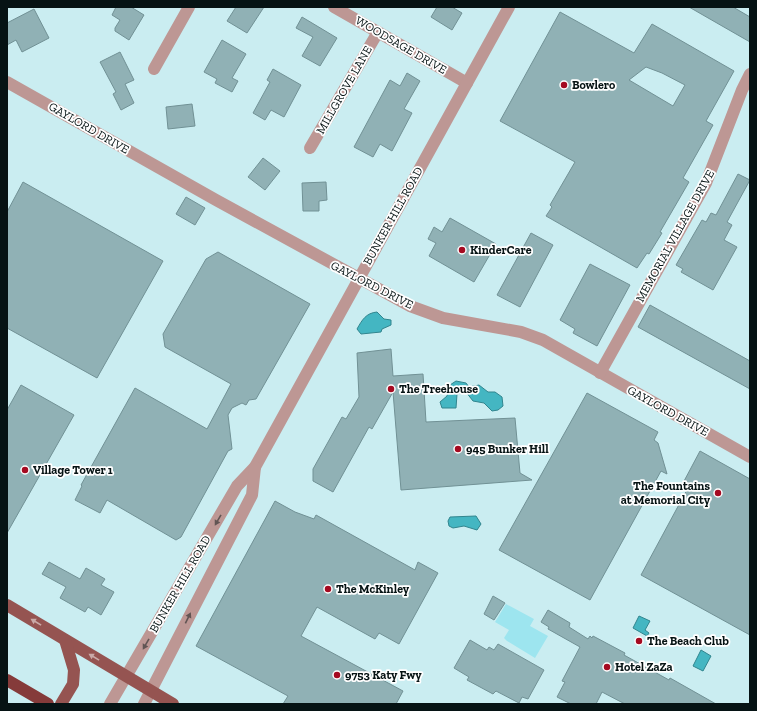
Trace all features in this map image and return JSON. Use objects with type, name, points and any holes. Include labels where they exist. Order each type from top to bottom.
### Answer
[{"type":"highway","points":[[7,680],[48,704]]},
{"type":"main road","points":[[7,605],[173,704]]},
{"type":"main road","points":[[61,704],[73,684],[74,670],[65,640]]},
{"type":"street","points":[[154,69],[189,7]]},
{"type":"street","name":"WOODSAGE DRIVE","points":[[334,7],[467,83]]},
{"type":"street","name":"BUNKER HILL ROAD","points":[[110,704],[237,486],[255,467],[509,7]]},
{"type":"street","name":"MILLGROVE LANE","points":[[310,148],[378,32]]},
{"type":"street","name":"MEMORIAL VILLAGE DRIVE","points":[[600,373],[706,183],[742,90],[750,74]]},
{"type":"street","name":"GAYLORD DRIVE","points":[[7,82],[410,306],[443,318],[521,332],[542,340],[750,456]]},
{"type":"street","name":"BUNKER HILL ROAD","points":[[144,704],[152,691],[200,593],[252,495],[255,467]]},
{"type":"shaded area","points":[[377,312],[384,319],[391,320],[391,325],[382,329],[381,332],[361,334],[357,329],[363,320],[367,315]]},
{"type":"shaded area","points":[[456,381],[466,383],[469,387],[479,385],[488,392],[495,392],[502,397],[503,406],[498,410],[492,411],[484,403],[473,401],[466,392],[457,394],[456,408],[442,408],[440,402],[447,396],[450,385]]},
{"type":"shaded area","points":[[476,516],[481,524],[477,530],[464,526],[453,528],[449,526],[448,521],[450,517]]},
{"type":"shaded area","points":[[506,604],[534,619],[530,626],[548,636],[535,658],[507,641],[504,638],[509,630],[495,622]]},
{"type":"shaded area","points":[[639,616],[650,621],[645,630],[649,633],[647,636],[633,628]]},
{"type":"shaded area","points":[[701,650],[711,656],[703,671],[693,666]]},
{"type":"building","points":[[116,7],[131,7],[144,15],[129,40],[115,31],[115,28],[120,20],[112,15]]},
{"type":"building","points":[[236,7],[264,7],[247,33],[227,21]]},
{"type":"building","points":[[437,7],[452,7],[462,13],[452,30],[431,17]]},
{"type":"building","points":[[689,7],[733,7],[750,17],[750,42]]},
{"type":"building","points":[[34,9],[49,38],[22,52],[16,40],[7,45],[7,23]]},
{"type":"building","points":[[560,12],[634,53],[652,24],[734,71],[706,121],[713,125],[683,178],[689,182],[660,232],[662,233],[649,254],[647,253],[637,268],[546,216],[552,207],[550,205],[575,162],[500,121]],"holes":[[[646,67],[662,73],[685,85],[673,106],[629,80]]]},
{"type":"building","points":[[302,17],[337,38],[320,66],[302,56],[313,37],[296,28]]},
{"type":"building","points":[[222,40],[246,54],[232,78],[238,81],[232,92],[215,83],[217,79],[204,72]]},
{"type":"building","points":[[120,52],[134,80],[125,84],[134,103],[121,110],[113,94],[116,92],[100,62]]},
{"type":"building","points":[[273,69],[301,85],[284,117],[271,110],[265,120],[253,113],[270,82],[267,80]]},
{"type":"building","points":[[407,73],[420,81],[404,109],[412,113],[392,151],[380,144],[373,157],[354,147],[390,80],[400,86]]},
{"type":"building","points":[[192,104],[195,126],[168,129],[166,107]]},
{"type":"building","points":[[263,158],[280,171],[265,190],[248,177]]},
{"type":"building","points":[[738,174],[750,180],[727,222],[732,225],[724,240],[737,247],[713,290],[681,272],[683,269],[676,265],[702,220],[706,222],[711,213],[716,215]]},
{"type":"building","points":[[23,182],[163,261],[97,378],[7,328],[7,212]]},
{"type":"building","points":[[326,182],[327,200],[319,201],[319,211],[303,211],[302,183]]},
{"type":"building","points":[[186,197],[205,208],[195,225],[176,214]]},
{"type":"building","name":"KinderCare","points":[[450,218],[496,244],[474,282],[429,256],[436,243],[428,239],[434,227],[442,232]]},
{"type":"building","points":[[531,233],[553,245],[520,307],[497,295]]},
{"type":"building","points":[[218,252],[310,304],[256,399],[249,400],[246,405],[242,403],[232,408],[228,415],[232,449],[228,451],[181,537],[176,540],[107,500],[100,513],[75,500],[82,486],[81,485],[135,388],[207,429],[231,384],[165,347],[163,334],[206,259]]},
{"type":"building","points":[[590,264],[630,285],[597,346],[573,333],[575,329],[560,320]]},
{"type":"building","points":[[650,305],[750,361],[750,389],[638,327]]},
{"type":"building","points":[[391,349],[393,376],[423,374],[426,422],[515,418],[520,473],[532,480],[401,490],[393,392],[372,429],[369,427],[333,492],[313,481],[313,469],[342,417],[346,419],[359,397],[357,353]]},
{"type":"building","name":"Village Tower 1","points":[[21,385],[74,415],[7,533],[7,410]]},
{"type":"building","points":[[587,393],[658,432],[654,440],[658,443],[667,474],[661,471],[590,600],[499,550]]},
{"type":"building","points":[[700,451],[750,479],[750,635],[641,575],[689,486],[683,483]]},
{"type":"building","name":"The McKinley","points":[[275,501],[295,512],[314,519],[316,515],[415,570],[418,562],[438,573],[399,644],[379,633],[375,639],[317,607],[301,636],[403,691],[396,704],[283,704],[288,696],[196,646]]},
{"type":"building","points":[[49,562],[80,579],[86,568],[105,579],[101,585],[114,592],[101,615],[88,607],[85,612],[60,598],[66,587],[42,574]]},
{"type":"building","points":[[493,596],[505,603],[494,620],[484,614]]},
{"type":"building","name":"Hotel ZaZa","points":[[548,610],[570,623],[569,627],[588,639],[590,636],[592,638],[593,636],[625,653],[624,655],[669,680],[670,678],[716,704],[625,704],[602,692],[596,704],[571,704],[557,697],[565,682],[562,681],[580,647],[548,629],[549,627],[541,622]]},
{"type":"building","points":[[470,640],[487,650],[489,647],[494,650],[498,644],[544,670],[528,699],[522,697],[519,703],[496,691],[493,694],[467,680],[469,677],[454,668]]},
{"type":"place","name":"Bowlero","points":[[564,85]]},
{"type":"place","name":"KinderCare","points":[[462,250]]},
{"type":"place","name":"The Treehouse","points":[[391,389]]},
{"type":"place","name":"945 Bunker Hill","points":[[458,449]]},
{"type":"place","name":"Village Tower 1","points":[[25,470]]},
{"type":"place","name":"The Fountains at Memorial City","points":[[718,493]]},
{"type":"place","name":"The McKinley","points":[[328,589]]},
{"type":"place","name":"The Beach Club","points":[[639,641]]},
{"type":"place","name":"Hotel ZaZa","points":[[607,667]]},
{"type":"place","name":"9753 Katy Fwy","points":[[337,675]]}]
